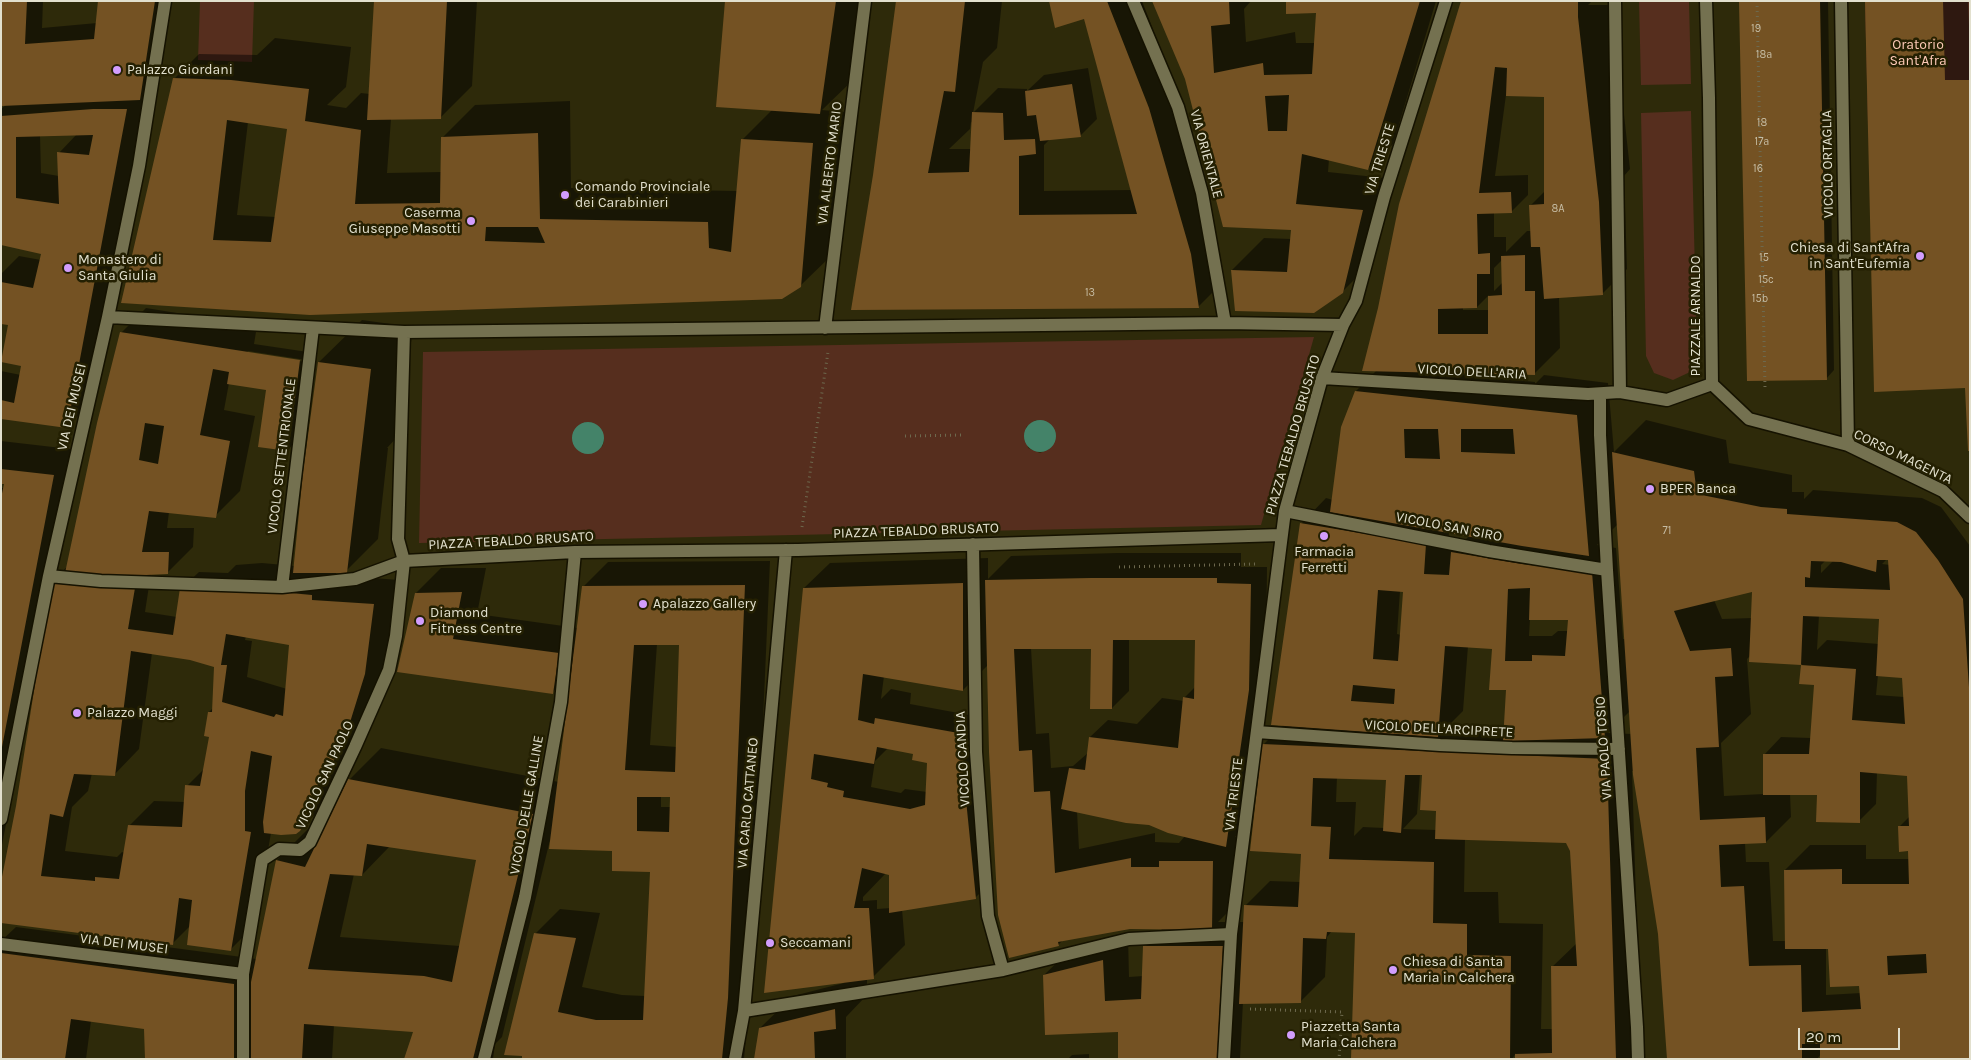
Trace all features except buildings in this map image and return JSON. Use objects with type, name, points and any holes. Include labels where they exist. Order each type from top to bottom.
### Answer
[{"type":"street","name":"VIA DEI MUSEI","points":[[1,819],[49,576],[108,317],[139,166],[165,1]]},
{"type":"street","name":"VIA ALBERTO MARIO","points":[[824,328],[865,1]]},
{"type":"street","name":"VIA ORIENTALE","points":[[1133,1],[1181,116],[1202,193],[1225,323]]},
{"type":"street","name":"VIA TRIESTE","points":[[1343,326],[1356,301],[1384,197],[1446,1]]},
{"type":"street","points":[[1615,1],[1620,392]]},
{"type":"street","name":"PIAZZALE ARNALDO","points":[[1620,392],[1667,400],[1712,384],[1706,1]]},
{"type":"street","name":"VICOLO ORTAGLIA","points":[[1841,1],[1848,445]]},
{"type":"street","points":[[108,317],[404,332],[1225,323],[1343,326]]},
{"type":"street","name":"PIAZZA TEBALDO BRUSATO","points":[[404,561],[575,552],[786,550],[1281,535],[1285,511],[1322,378],[1343,326]]},
{"type":"street","name":"VICOLO SETTENTRIONALE","points":[[282,586],[313,328]]},
{"type":"street","points":[[49,576],[101,581],[282,586],[355,579],[404,561],[398,539],[404,332]]},
{"type":"street","name":"VICOLO DELL'ARIA","points":[[1322,378],[1600,394],[1620,392]]},
{"type":"street","name":"CORSO MAGENTA","points":[[1712,384],[1750,419],[1848,445],[1943,491],[1970,517]]},
{"type":"street","name":"VIA PAOLO TOSIO","points":[[1600,394],[1600,435],[1607,570],[1638,1059]]},
{"type":"street","name":"VICOLO SAN SIRO","points":[[1285,511],[1489,551],[1607,570]]},
{"type":"street","name":"VIA TRIESTE","points":[[1224,1059],[1231,934],[1281,535]]},
{"type":"street","name":"VICOLO CANDIA","points":[[972,544],[976,752],[988,916],[1004,970]]},
{"type":"street","name":"VIA CARLO CATTANEO","points":[[735,1059],[744,1011],[786,550]]},
{"type":"street","name":"VICOLO DELLE GALLINE","points":[[484,1059],[525,897],[561,702],[575,552]]},
{"type":"street","name":"VICOLO SAN PAOLO","points":[[243,1059],[243,974],[262,860],[279,849],[300,850],[310,842],[355,747],[388,670],[396,636],[404,561]]},
{"type":"street","name":"VICOLO DELL'ARCIPRETE","points":[[1257,732],[1440,745],[1619,749]]},
{"type":"street","points":[[744,1011],[1004,970],[1129,939],[1231,934]]},
{"type":"street","name":"VIA DEI MUSEI","points":[[1,944],[243,974]]},
{"type":"path","points":[[1757,1],[1766,388]]},
{"type":"path","points":[[802,524],[827,358]]},
{"type":"path","points":[[905,436],[963,435]]},
{"type":"path","points":[[1227,1009],[1342,1012],[1339,1059]]},
{"type":"green space","points":[[200,1],[254,1],[252,62],[198,60]]},
{"type":"green space","points":[[1639,1],[1689,1],[1691,84],[1641,85]]},
{"type":"green space","name":"Oratorio Sant'Afra","points":[[1865,1],[1970,1],[1970,115],[1868,124]]},
{"type":"green space","points":[[1691,111],[1697,354],[1690,372],[1673,380],[1654,373],[1646,356],[1641,113]]},
{"type":"green space","points":[[1314,337],[1261,525],[419,543],[423,352]],"holes":[[[1036,420],[1048,423],[1049,449],[1040,453],[1028,448],[1026,427]],[[585,422],[593,423],[598,427],[604,441],[602,447]]]},
{"type":"shaded area","points":[[1040,420],[1046,421],[1051,425],[1055,430],[1055,442],[1051,447],[1046,451],[1040,452],[1034,451],[1029,447],[1025,442],[1024,436],[1025,430],[1029,425],[1034,421]]},
{"type":"shaded area","points":[[588,422],[594,423],[599,427],[603,432],[603,444],[599,449],[594,453],[588,454],[582,453],[577,449],[573,444],[572,438],[573,432],[577,427],[582,423]]},
{"type":"place","name":"Palazzo Giordani","points":[[117,70]]},
{"type":"place","name":"Comando Provinciale dei Carabinieri","points":[[565,195]]},
{"type":"place","name":"Caserma Giuseppe Masotti","points":[[471,221]]},
{"type":"place","name":"Chiesa di Sant'Afra in Sant'Eufemia","points":[[1920,256]]},
{"type":"place","name":"Monastero di Santa Giulia","points":[[68,268]]},
{"type":"place","name":"BPER Banca","points":[[1650,489]]},
{"type":"place","name":"Farmacia Ferretti","points":[[1324,536]]},
{"type":"place","name":"Apalazzo Gallery","points":[[643,604]]},
{"type":"place","name":"Diamond Fitness Centre","points":[[420,621]]},
{"type":"place","name":"Palazzo Maggi","points":[[77,713]]},
{"type":"place","name":"Seccamani","points":[[770,943]]},
{"type":"place","name":"Chiesa di Santa Maria in Calchera","points":[[1393,970]]},
{"type":"place","name":"Piazzetta Santa Maria Calchera","points":[[1291,1035]]}]
